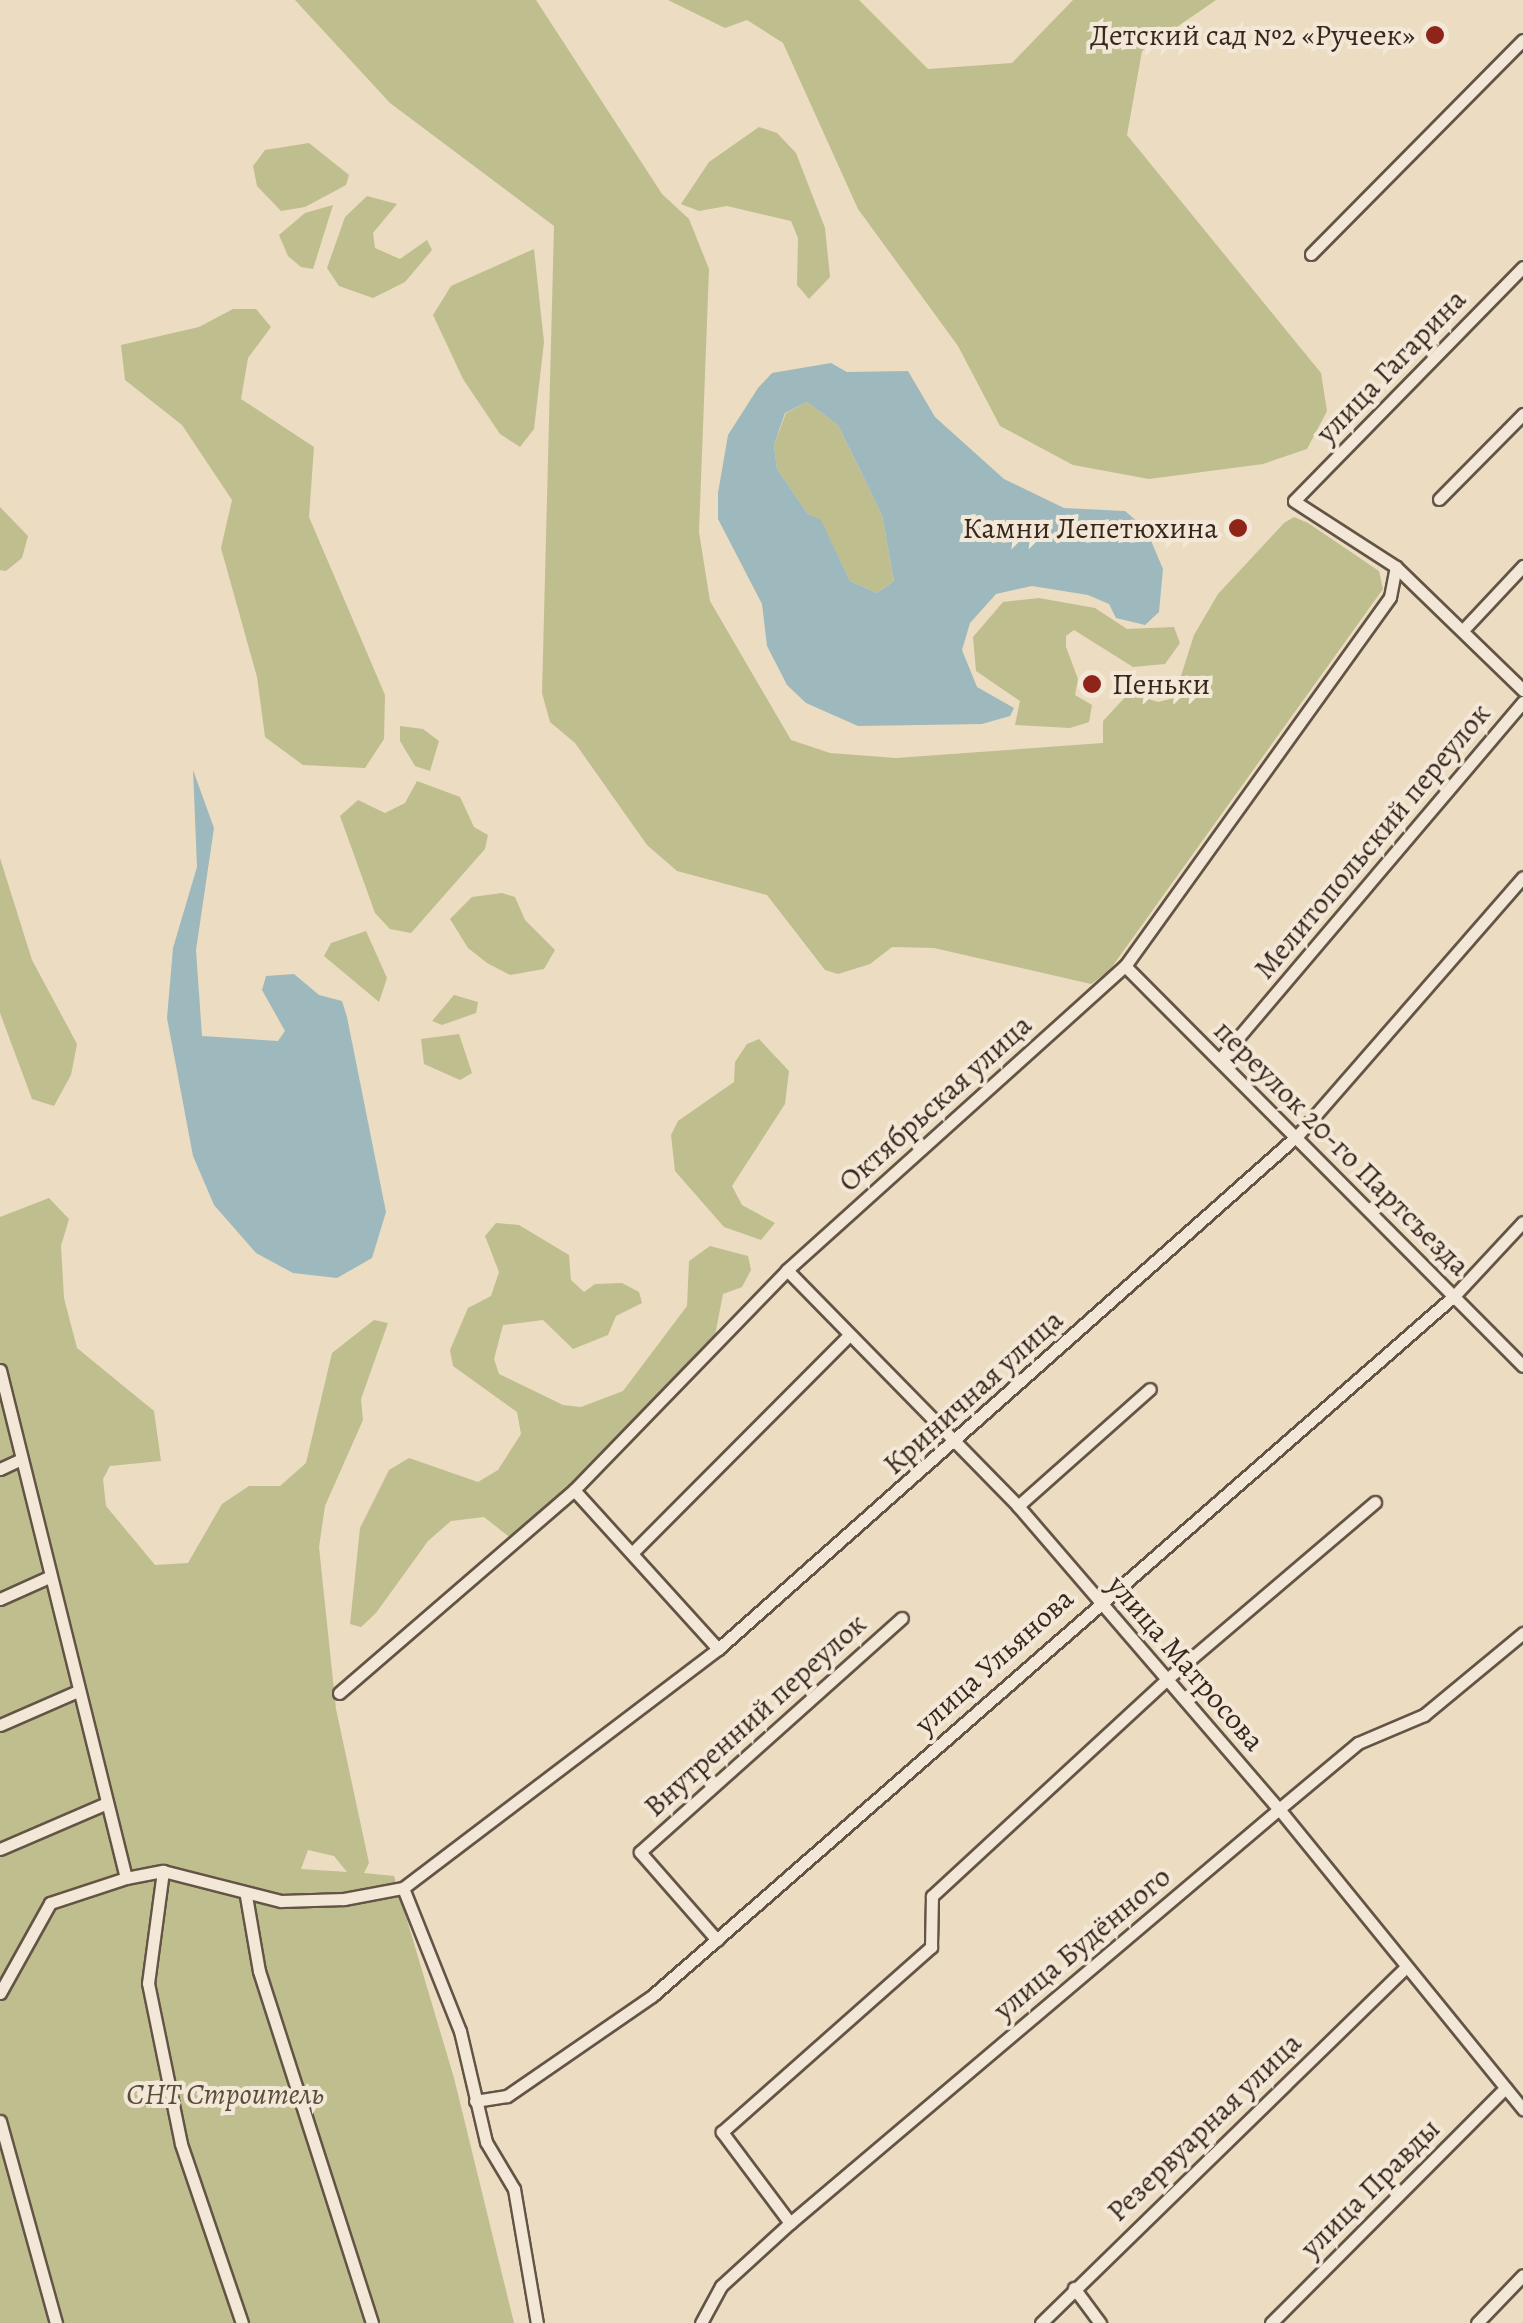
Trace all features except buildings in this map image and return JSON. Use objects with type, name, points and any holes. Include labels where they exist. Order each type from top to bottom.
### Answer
[{"type":"street","points":[[1311,254],[1523,40]]},
{"type":"street","name":"улица Гагарина","points":[[1396,567],[1294,501],[1523,267]]},
{"type":"street","points":[[1439,499],[1523,414]]},
{"type":"street","points":[[1463,630],[1523,566]]},
{"type":"street","points":[[1396,567],[1523,690]]},
{"type":"street","name":"Октябрьская улица","points":[[339,1693],[574,1490],[787,1270],[1125,966],[1390,597],[1396,567]]},
{"type":"street","name":"Мелитопольский переулок","points":[[1220,1059],[1523,702]]},
{"type":"street","name":"Криничная улица","points":[[403,1888],[718,1650],[1298,1135],[1523,876]]},
{"type":"street","name":"переулок 20-го Партсъезда","points":[[1125,966],[1298,1135],[1523,1366]]},
{"type":"street","name":"улица Ульянова","points":[[474,2101],[506,2096],[588,2044],[717,1940],[1100,1601],[1454,1296],[1523,1222]]},
{"type":"street","name":"улица Матросова","points":[[787,1270],[1018,1506],[1278,1809],[1404,1969],[1523,2109]]},
{"type":"street","points":[[633,1552],[849,1335]]},
{"type":"street","points":[[0,1370],[19,1460],[126,1878]]},
{"type":"street","points":[[1018,1506],[1150,1389]]},
{"type":"street","points":[[0,1469],[19,1460]]},
{"type":"street","points":[[574,1490],[718,1650]]},
{"type":"street","points":[[790,2223],[722,2132],[931,1948],[932,1896],[1167,1678],[1375,1502]]},
{"type":"street","points":[[0,1599],[49,1576]]},
{"type":"street","name":"Внутренний переулок","points":[[717,1940],[640,1852],[902,1618]]},
{"type":"street","name":"улица Будённого","points":[[701,2323],[720,2286],[790,2223],[1278,1809],[1358,1743],[1424,1714],[1523,1633]]},
{"type":"street","points":[[0,1724],[78,1691]]},
{"type":"street","points":[[0,1849],[107,1804]]},
{"type":"street","points":[[163,1871],[148,1983],[182,2144],[242,2323]]},
{"type":"street","points":[[0,1993],[50,1904],[126,1878],[163,1871],[246,1896],[306,1902],[403,1888],[451,2004],[486,2142],[518,2202],[538,2323]]},
{"type":"street","points":[[246,1896],[259,1972],[372,2323]]},
{"type":"street","name":"Резервуарная улица","points":[[1041,2323],[1404,1969]]},
{"type":"street","name":"улица Правды","points":[[1271,2323],[1505,2088]]},
{"type":"street","points":[[0,2121],[56,2323]]},
{"type":"street","points":[[1477,2323],[1523,2275]]},
{"type":"street","points":[[1074,2288],[1100,2323]]},
{"type":"green space","points":[[295,0],[536,0],[662,194],[689,219],[709,269],[699,532],[710,601],[791,740],[830,753],[896,758],[1103,743],[1103,721],[1129,693],[1158,702],[1174,698],[1194,635],[1218,594],[1284,523],[1294,517],[1308,523],[1379,571],[1383,589],[1109,971],[1091,984],[934,948],[892,947],[870,964],[838,974],[825,970],[767,895],[677,871],[647,845],[575,743],[550,722],[542,693],[554,226],[390,103]]},
{"type":"green space","points":[[668,0],[859,0],[928,69],[1012,63],[1073,0],[1216,0],[1142,51],[1127,135],[1321,373],[1327,411],[1307,449],[1263,464],[1149,479],[1073,465],[1000,426],[958,346],[858,209],[783,43],[747,20],[725,28]]},
{"type":"green space","points":[[759,127],[777,133],[796,153],[825,228],[830,277],[809,299],[797,285],[798,238],[791,221],[727,206],[699,211],[681,204],[709,162]]},
{"type":"green space","points":[[309,143],[349,175],[346,185],[305,207],[281,211],[257,186],[253,166],[265,150]]},
{"type":"green space","points":[[367,196],[397,204],[373,233],[375,248],[400,259],[427,240],[432,250],[405,282],[373,298],[339,286],[327,268],[345,217]]},
{"type":"green space","points":[[333,205],[313,269],[301,267],[288,256],[279,235],[305,213]]},
{"type":"green space","points":[[534,249],[544,342],[534,429],[520,447],[500,434],[463,379],[433,315],[451,286]]},
{"type":"green space","points":[[233,309],[256,309],[271,327],[248,358],[241,399],[314,447],[309,517],[385,695],[384,739],[365,768],[303,765],[265,737],[257,677],[221,548],[232,500],[182,425],[125,380],[121,345],[199,327]]},
{"type":"green space","points":[[807,402],[838,425],[882,515],[894,581],[877,593],[850,581],[821,521],[808,514],[777,469],[774,445],[786,413]]},
{"type":"green space","points":[[0,507],[28,536],[22,558],[6,571],[0,570]]},
{"type":"green space","points":[[1039,598],[1095,608],[1127,629],[1174,627],[1180,643],[1165,664],[1133,667],[1074,630],[1066,636],[1066,647],[1078,679],[1075,695],[1092,705],[1089,722],[1070,728],[1015,725],[1020,701],[976,671],[973,637],[1003,602]]},
{"type":"green space","points":[[400,726],[423,729],[439,741],[430,771],[415,766],[400,741]]},
{"type":"green space","points":[[417,781],[460,797],[474,827],[488,835],[485,849],[411,933],[390,929],[375,913],[340,816],[358,800],[385,813],[405,803]]},
{"type":"green space","points":[[0,858],[32,960],[77,1044],[71,1075],[54,1106],[32,1099],[0,1013]]},
{"type":"green space","points":[[502,893],[515,897],[525,920],[555,950],[544,969],[510,975],[487,963],[468,948],[450,919],[472,897]]},
{"type":"green space","points":[[366,931],[387,978],[379,1002],[324,956],[331,943]]},
{"type":"green space","points":[[454,995],[478,1002],[476,1013],[442,1025],[432,1021]]},
{"type":"green space","points":[[459,1034],[472,1073],[460,1080],[424,1064],[421,1039]]},
{"type":"green space","points":[[759,1039],[789,1071],[785,1104],[732,1186],[742,1205],[775,1223],[761,1240],[724,1227],[675,1171],[671,1135],[678,1121],[734,1082],[735,1062],[747,1044]]},
{"type":"green space","name":"СНТ Строитель","points":[[49,1198],[69,1219],[61,1246],[64,1298],[77,1348],[154,1411],[161,1461],[110,1466],[103,1479],[106,1506],[155,1565],[188,1563],[222,1504],[249,1486],[280,1486],[306,1463],[332,1353],[374,1320],[388,1323],[361,1399],[363,1420],[325,1506],[319,1547],[336,1709],[369,1863],[364,1873],[394,1876],[454,2078],[514,2323],[0,2323],[0,1217]],"holes":[[[308,1850],[334,1856],[347,1872],[301,1869]]]},
{"type":"green space","points":[[496,1223],[519,1225],[569,1255],[571,1280],[584,1292],[595,1284],[622,1283],[639,1292],[642,1303],[616,1316],[608,1335],[573,1349],[543,1320],[503,1325],[494,1359],[499,1374],[563,1405],[581,1407],[623,1391],[687,1306],[689,1261],[710,1246],[748,1256],[751,1270],[742,1287],[723,1294],[711,1356],[512,1539],[484,1517],[451,1521],[428,1541],[376,1613],[361,1627],[350,1624],[360,1528],[389,1470],[409,1458],[478,1482],[498,1470],[521,1434],[517,1412],[453,1366],[450,1350],[468,1308],[491,1296],[499,1272],[485,1236]]},
{"type":"water","points":[[831,363],[847,372],[908,371],[935,417],[1004,479],[1064,508],[1125,511],[1146,529],[1163,569],[1159,612],[1145,625],[1116,618],[1109,604],[1088,595],[1032,586],[996,594],[970,623],[962,650],[977,687],[1014,708],[1010,716],[982,724],[858,726],[806,703],[787,685],[767,646],[762,604],[718,519],[718,493],[728,435],[772,373]],"holes":[[[807,402],[838,425],[882,515],[894,581],[877,593],[850,581],[821,520],[808,514],[777,469],[774,445],[785,413]]]},
{"type":"water","points":[[193,770],[214,828],[196,950],[202,1036],[278,1041],[285,1031],[262,990],[266,976],[294,974],[319,995],[342,1001],[347,1017],[386,1212],[372,1258],[337,1278],[293,1273],[256,1253],[214,1205],[193,1156],[167,1018],[173,948],[197,867]]},
{"type":"place","name":"Детский сад №2 «Ручеек»","points":[[1435,35]]},
{"type":"place","name":"Камни Лепетюхина","points":[[1238,528]]},
{"type":"place","name":"Пеньки","points":[[1092,684]]}]
